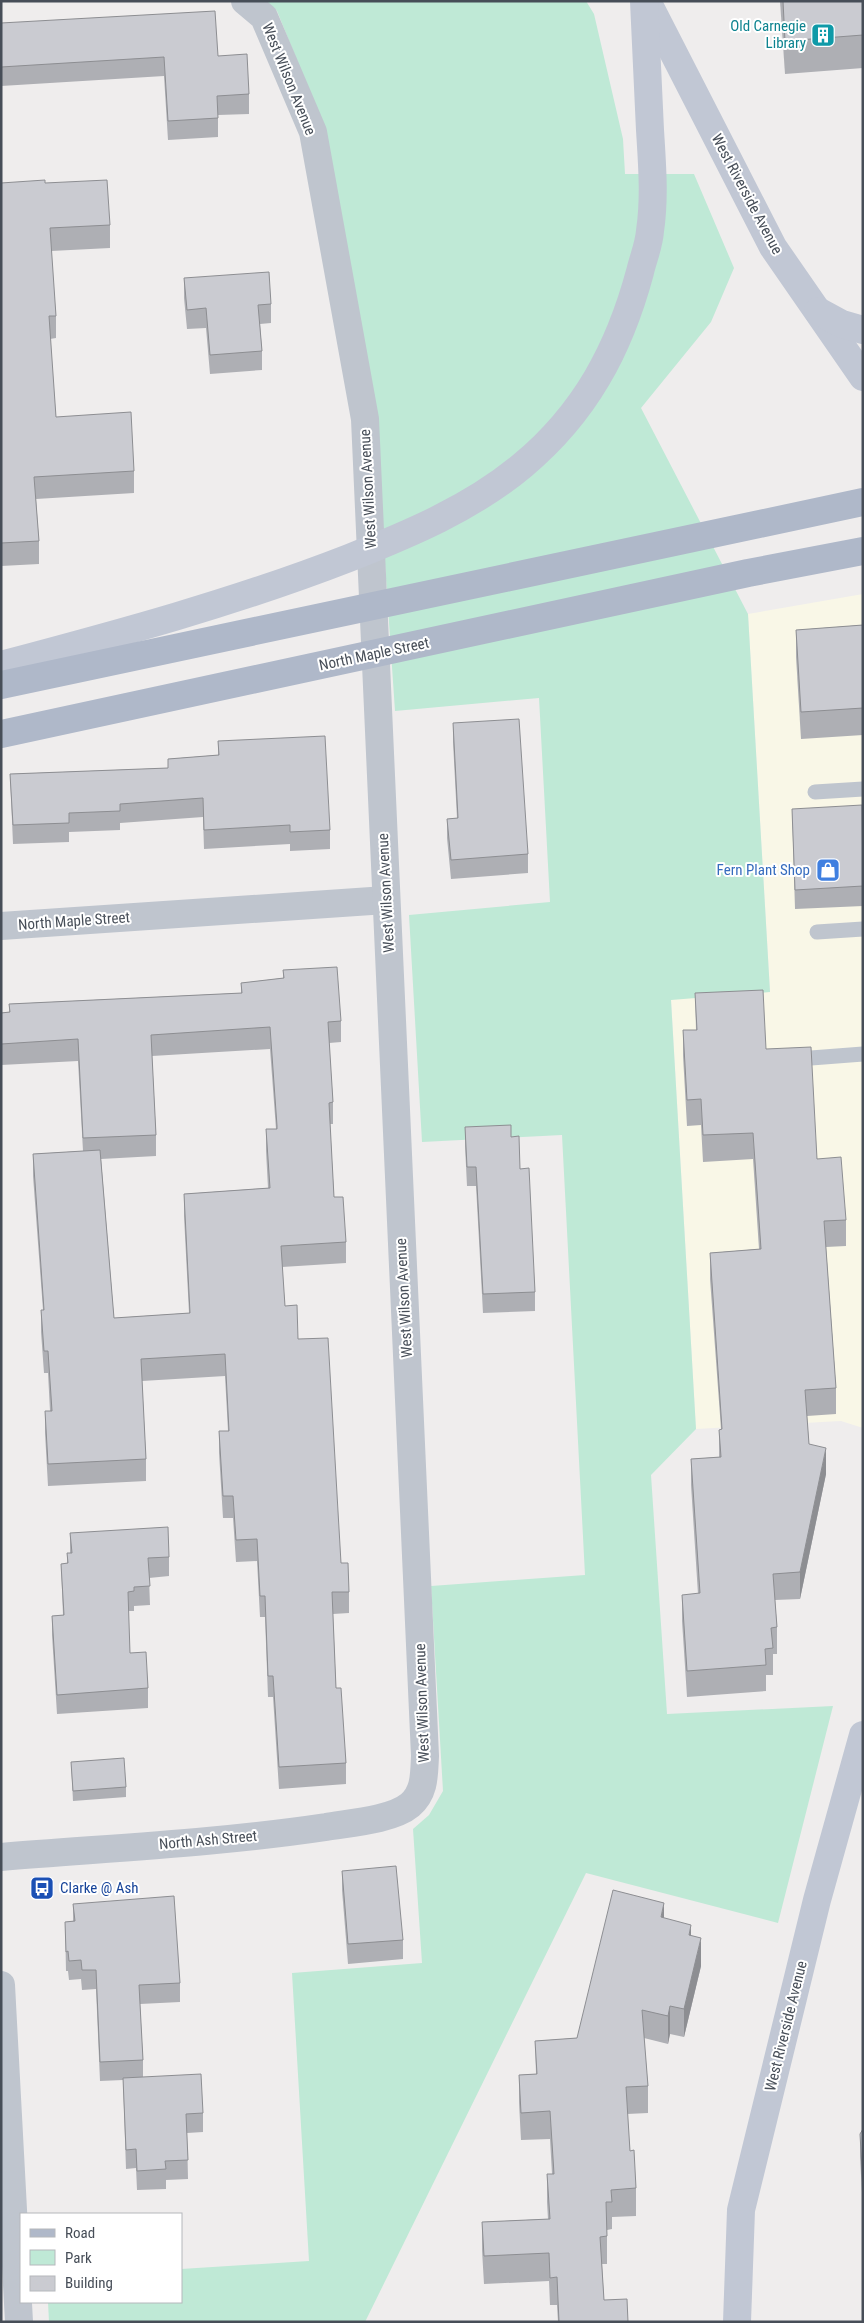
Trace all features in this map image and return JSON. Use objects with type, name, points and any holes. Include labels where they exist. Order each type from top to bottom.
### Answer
[{"type":"main road","points":[[1,665],[208,607],[290,581],[419,530],[490,489],[521,467],[545,446],[594,385],[612,354],[629,313],[650,233],[653,183],[646,1]]},
{"type":"main road","name":"West Riverside Avenue","points":[[646,1],[773,247],[863,377]]},
{"type":"main road","points":[[815,309],[842,324],[863,330]]},
{"type":"main road","points":[[1,685],[863,502]]},
{"type":"main road","name":"North Maple Street","points":[[1,734],[748,573],[863,551]]},
{"type":"main road","name":"West Riverside Avenue","points":[[737,2322],[741,2210],[817,1900],[863,1735]]},
{"type":"street","name":"West Wilson Avenue","points":[[245,1],[264,17],[313,132],[365,419],[425,1756],[424,1784],[410,1804]]},
{"type":"street","name":"North Maple Street","points":[[1,926],[386,900]]},
{"type":"street","name":"North Ash Street","points":[[1,1858],[272,1835],[389,1815],[410,1804]]},
{"type":"street","points":[[1,1985],[19,2322]]},
{"type":"lane","points":[[815,792],[863,789]]},
{"type":"lane","points":[[817,932],[863,929]]},
{"type":"lane","points":[[798,1059],[863,1054]]},
{"type":"shaded area","points":[[863,594],[863,1428],[841,1421],[696,1429],[671,999],[770,991],[748,614]]},
{"type":"green space","points":[[265,1],[586,1],[594,14],[623,139],[625,174],[694,174],[734,268],[711,322],[641,408],[748,614],[770,992],[671,1000],[696,1429],[651,1475],[667,1714],[833,1706],[778,1923],[586,1873],[365,2322],[49,2322],[48,2303],[182,2303],[182,2269],[309,2261],[292,1973],[422,1963],[413,1829],[429,1815],[443,1791],[431,1586],[585,1575],[562,1135],[422,1142],[409,915],[550,902],[539,698],[395,711],[375,417],[324,127],[277,11]]},
{"type":"building","points":[[783,1],[863,1],[863,35],[785,41]]},
{"type":"building","points":[[215,11],[218,56],[247,54],[249,94],[217,96],[218,118],[168,121],[164,57],[1,67],[1,23]]},
{"type":"building","points":[[45,180],[45,183],[107,180],[110,225],[50,228],[56,316],[49,316],[56,417],[131,412],[134,471],[34,477],[39,541],[1,543],[1,183]]},
{"type":"building","points":[[269,272],[271,304],[258,305],[262,351],[210,355],[206,308],[187,310],[184,278]]},
{"type":"building","points":[[863,625],[863,708],[801,712],[796,630]]},
{"type":"building","points":[[519,719],[528,854],[451,860],[447,819],[458,818],[453,723]]},
{"type":"building","points":[[325,736],[330,830],[290,832],[290,825],[204,830],[203,798],[120,804],[120,811],[69,813],[69,823],[13,825],[10,774],[168,768],[168,759],[219,755],[218,741]]},
{"type":"building","points":[[862,805],[863,886],[795,890],[792,809]]},
{"type":"building","points":[[337,967],[341,1021],[328,1022],[333,1102],[329,1103],[334,1197],[343,1197],[346,1242],[281,1246],[285,1306],[297,1305],[298,1339],[328,1338],[341,1563],[348,1563],[349,1592],[332,1592],[336,1688],[341,1688],[346,1763],[279,1767],[273,1676],[268,1676],[265,1596],[260,1596],[257,1539],[236,1540],[233,1496],[223,1496],[219,1431],[229,1431],[225,1354],[141,1359],[146,1459],[48,1464],[45,1411],[52,1411],[48,1351],[44,1351],[41,1310],[44,1310],[33,1154],[100,1150],[114,1318],[190,1313],[184,1194],[270,1188],[266,1129],[277,1129],[277,1126],[270,1027],[151,1035],[156,1135],[83,1138],[78,1039],[1,1044],[1,1013],[10,1012],[9,1004],[242,993],[241,983],[284,978],[283,970]]},
{"type":"building","points":[[763,990],[766,1049],[811,1047],[817,1159],[841,1157],[846,1220],[824,1221],[836,1388],[805,1390],[809,1444],[826,1448],[800,1572],[773,1574],[777,1627],[771,1628],[773,1648],[765,1649],[766,1665],[687,1671],[682,1595],[700,1593],[691,1459],[721,1457],[719,1430],[722,1429],[710,1253],[761,1249],[753,1133],[703,1135],[701,1099],[687,1100],[683,1030],[697,1030],[695,993]]},
{"type":"building","points":[[511,1125],[511,1137],[519,1136],[520,1169],[529,1168],[535,1292],[483,1294],[476,1167],[467,1167],[465,1127]]},
{"type":"building","points":[[168,1527],[169,1557],[148,1558],[150,1586],[134,1587],[134,1591],[128,1592],[130,1653],[146,1652],[148,1688],[57,1695],[52,1616],[64,1615],[61,1564],[68,1563],[67,1553],[72,1553],[70,1533]]},
{"type":"building","points":[[124,1758],[126,1787],[73,1791],[71,1762]]},
{"type":"building","points":[[396,1866],[403,1940],[348,1944],[342,1871]]},
{"type":"building","points":[[613,1890],[664,1903],[661,1917],[691,1925],[689,1935],[701,1938],[684,2009],[670,2006],[668,2016],[642,2010],[648,2086],[626,2087],[630,2151],[634,2150],[636,2188],[611,2190],[612,2202],[606,2202],[607,2236],[600,2237],[604,2300],[627,2299],[628,2322],[559,2322],[557,2277],[550,2278],[549,2253],[484,2256],[482,2222],[550,2219],[547,2174],[554,2174],[550,2111],[521,2113],[519,2075],[537,2074],[535,2041],[577,2038]]},
{"type":"building","points":[[174,1896],[180,1983],[139,1985],[143,2060],[100,2062],[96,1970],[82,1970],[81,1960],[69,1961],[68,1951],[66,1952],[65,1922],[75,1921],[73,1904]]},
{"type":"building","points":[[201,2074],[203,2113],[186,2114],[188,2160],[165,2161],[166,2169],[137,2171],[136,2149],[126,2150],[123,2078]]},
{"type":"building","points":[[863,2129],[863,2188],[860,2134]]},
{"type":"place","name":"Old Carnegie Library","points":[[823,35]]},
{"type":"place","name":"Fern Plant Shop","points":[[828,870]]},
{"type":"place","name":"Clarke @ Ash","points":[[42,1888]]}]
